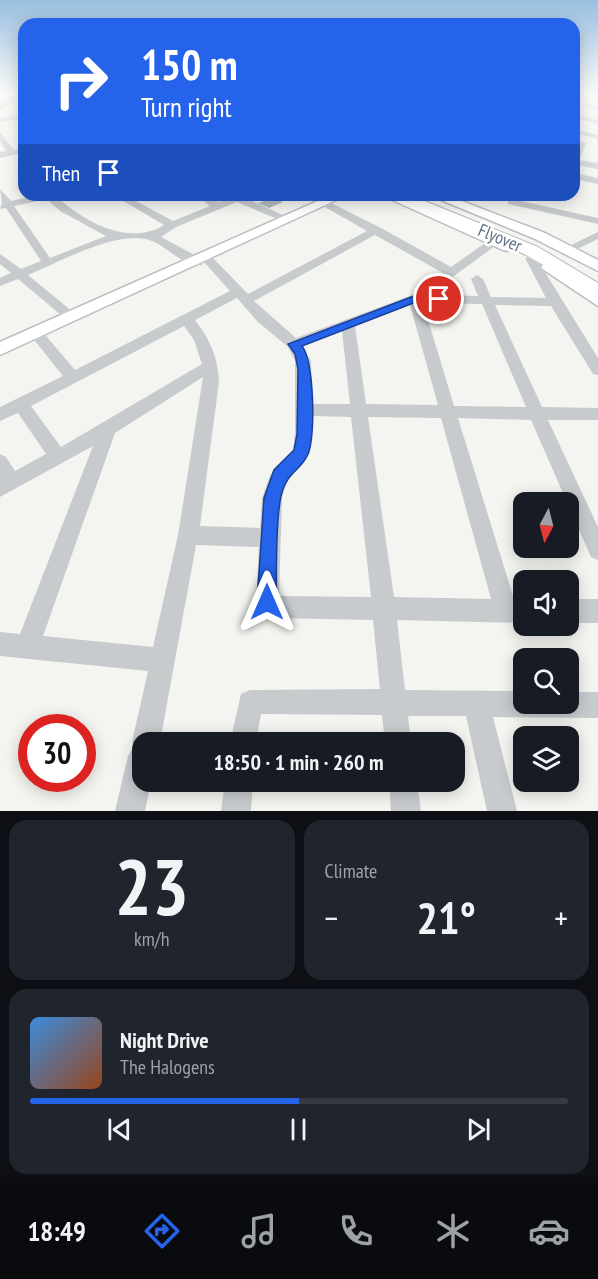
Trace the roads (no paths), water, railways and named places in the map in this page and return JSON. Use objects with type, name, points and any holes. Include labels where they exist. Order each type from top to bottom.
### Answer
[{"type":"highway","name":"Flyover","points":[[413,201],[501,237],[597,265]]},
{"type":"highway","name":"Flyover","points":[[439,201],[523,233],[564,256],[598,291]]},
{"type":"main road","points":[[0,342],[70,315],[199,259],[321,201]]},
{"type":"main road","points":[[401,201],[531,258],[598,301]]},
{"type":"main road","points":[[451,201],[500,220],[564,256]]},
{"type":"main road","points":[[0,349],[70,315]]},
{"type":"street","points":[[2,132],[18,150]]},
{"type":"street","points":[[580,132],[598,137]]},
{"type":"street","points":[[580,148],[582,143]]},
{"type":"street","points":[[0,155],[18,152]]},
{"type":"street","points":[[580,163],[598,166]]},
{"type":"street","points":[[580,178],[598,181]]},
{"type":"street","points":[[0,192],[3,205],[18,217],[47,262]]},
{"type":"street","points":[[3,205],[21,201]]},
{"type":"street","points":[[55,201],[64,209],[115,236]]},
{"type":"street","points":[[129,201],[172,225]]},
{"type":"street","points":[[210,201],[218,206]]},
{"type":"street","points":[[153,237],[172,225],[231,201]]},
{"type":"street","points":[[249,201],[285,219]]},
{"type":"street","points":[[328,201],[452,273]]},
{"type":"street","points":[[500,220],[512,201]]},
{"type":"street","points":[[527,201],[598,221]]},
{"type":"street","points":[[0,415],[185,318],[241,297],[377,230]]},
{"type":"street","points":[[564,256],[598,235]]},
{"type":"street","points":[[0,282],[115,236],[153,237],[199,259],[275,331],[294,344],[303,361],[304,410],[301,453],[279,475],[275,486],[268,538],[267,602],[274,607],[513,611]]},
{"type":"street","points":[[294,344],[415,299],[495,241]]},
{"type":"street","points":[[0,258],[70,315]]},
{"type":"street","points":[[531,258],[555,302],[598,370]]},
{"type":"street","points":[[477,279],[598,550]]},
{"type":"street","points":[[415,299],[555,302]]},
{"type":"street","points":[[415,299],[449,414],[513,605]]},
{"type":"street","points":[[148,732],[188,535],[208,410],[211,365],[198,333],[185,318]]},
{"type":"street","points":[[348,324],[384,609],[397,732]]},
{"type":"street","points":[[36,333],[72,377]]},
{"type":"street","points":[[0,462],[6,486],[108,429],[211,365]]},
{"type":"street","points":[[20,404],[58,457]]},
{"type":"street","points":[[304,410],[449,414],[598,414]]},
{"type":"street","points":[[27,646],[108,429]]},
{"type":"street","points":[[188,535],[268,538]]},
{"type":"street","points":[[579,611],[598,610]]},
{"type":"street","points":[[0,644],[164,660]]},
{"type":"street","points":[[245,732],[250,703],[393,701],[598,705]]},
{"type":"street","points":[[476,703],[502,811]]},
{"type":"street","points":[[130,811],[134,792]]},
{"type":"street","points":[[236,811],[238,792]]},
{"type":"street","points":[[404,792],[406,811]]}]
